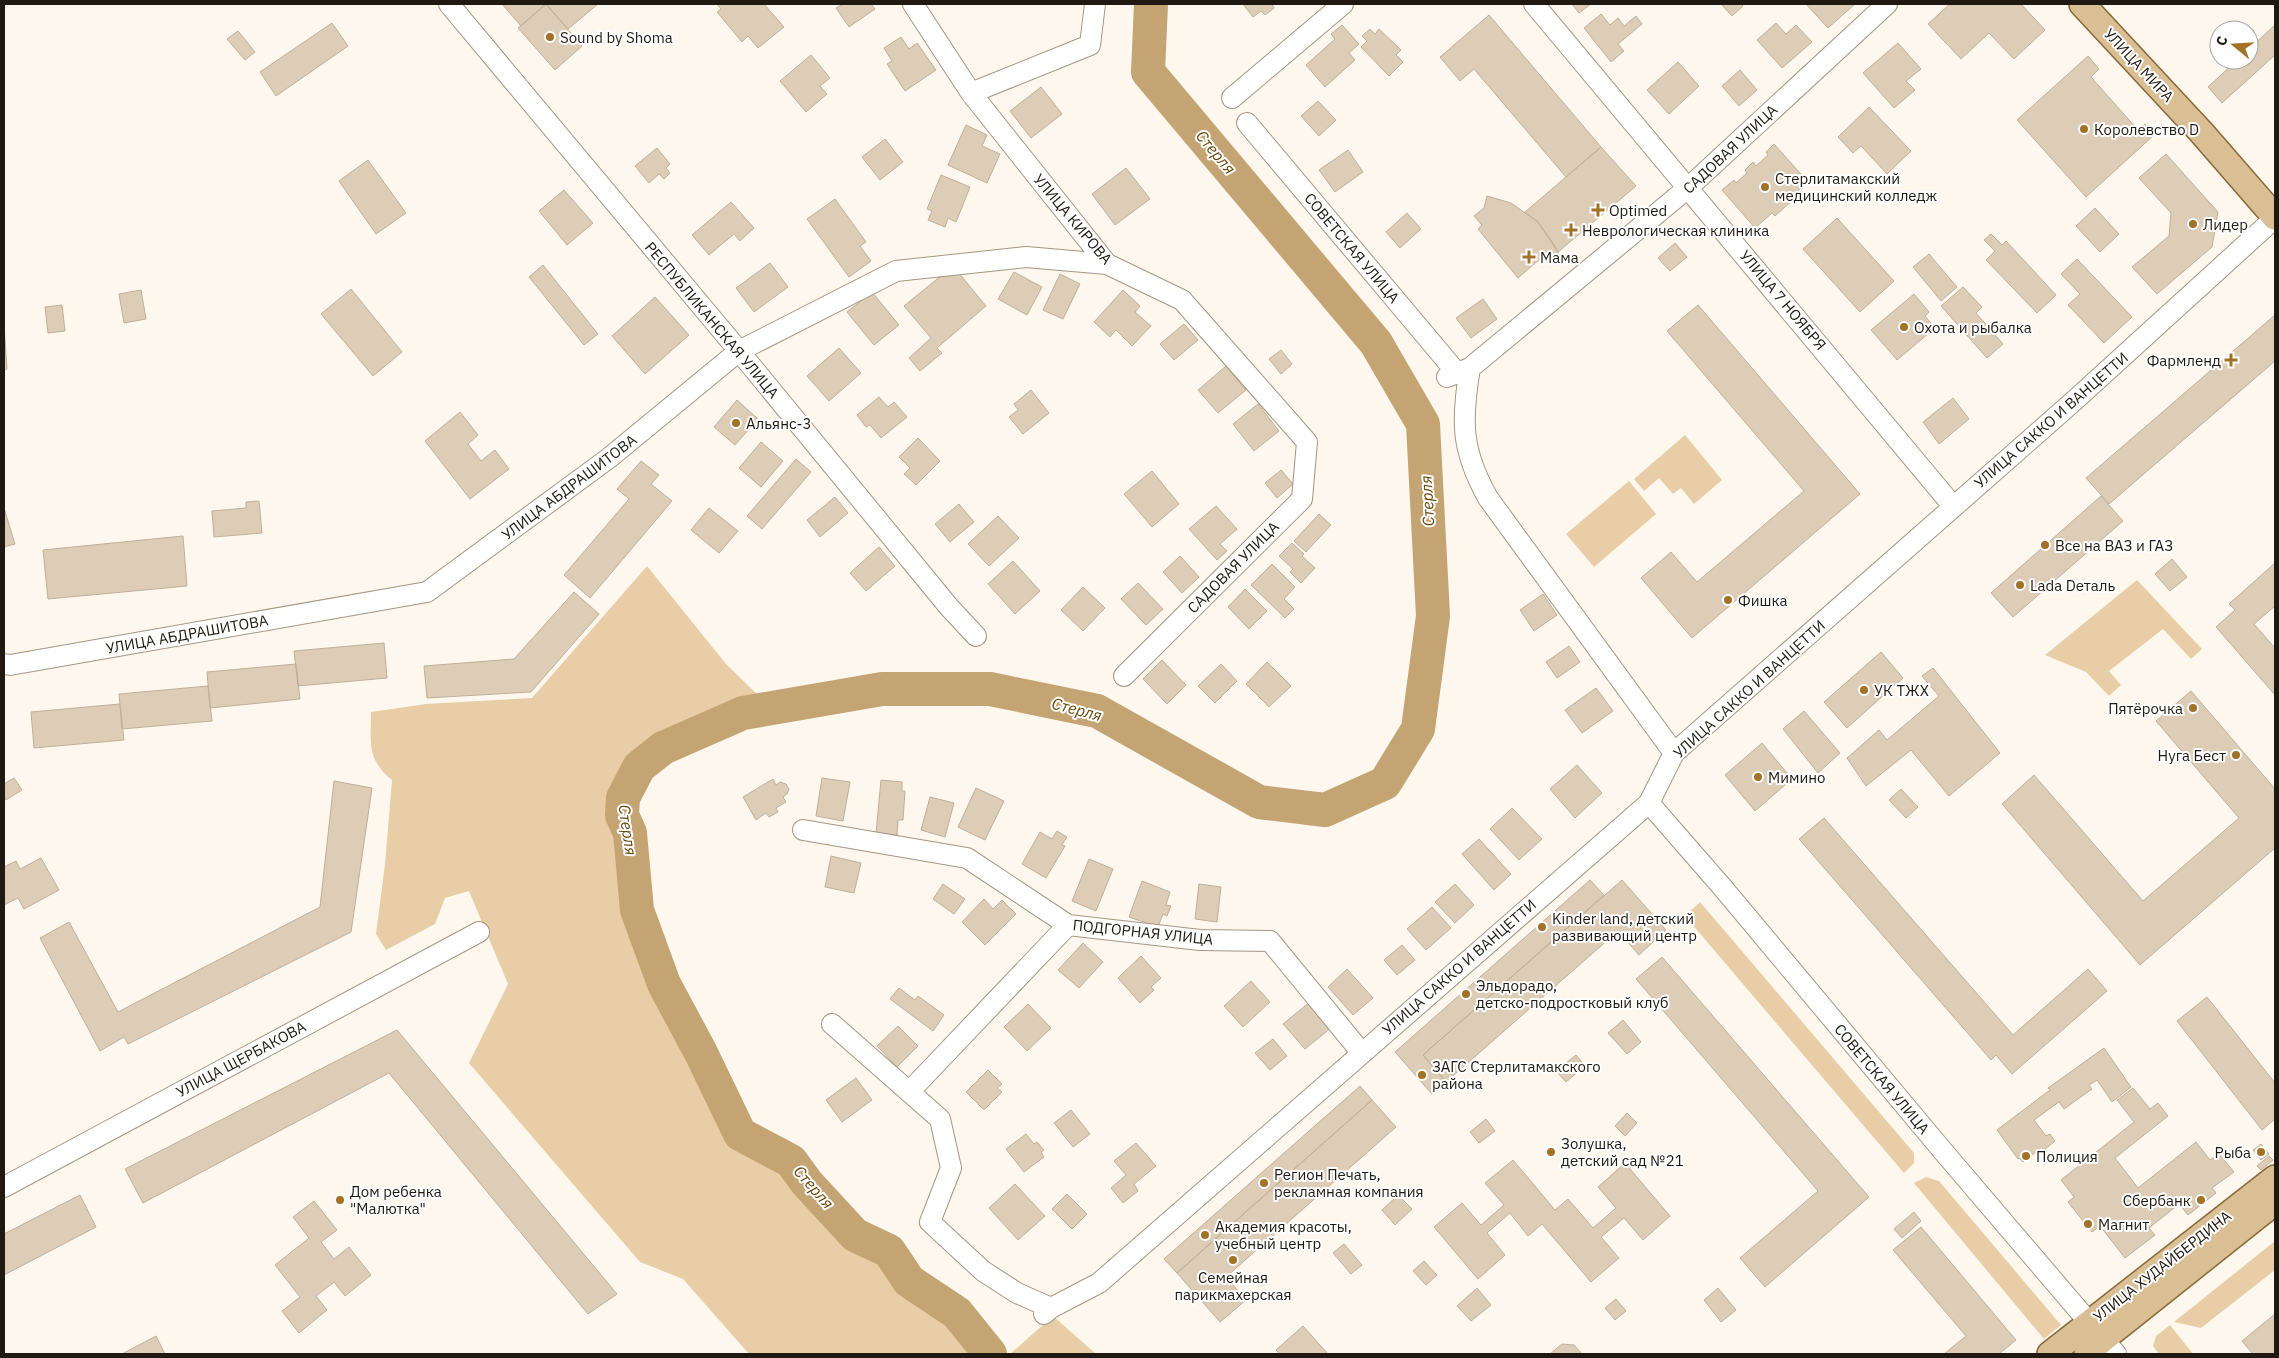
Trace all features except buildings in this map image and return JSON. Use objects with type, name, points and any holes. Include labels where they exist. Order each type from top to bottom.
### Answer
[{"type":"main road","name":"УЛИЦА МИРА","points":[[2082,4],[2202,133],[2275,217]]},
{"type":"main road","name":"УЛИЦА ХУДАЙБЕРДИНА","points":[[2099,1342],[2275,1178]]},
{"type":"main road","name":"УЛИЦА ХУДАЙБЕРДИНА","points":[[2050,1354],[2099,1342],[2275,1202]]},
{"type":"street","name":"РЕСПУБЛИКАНСКАЯ УЛИЦА","points":[[448,4],[739,351],[943,600],[976,636]]},
{"type":"street","name":"УЛИЦА КИРОВА","points":[[912,4],[971,93],[1107,264],[1182,300],[1307,442]]},
{"type":"street","points":[[971,93],[1090,45],[1095,4]]},
{"type":"street","points":[[1232,98],[1343,4]]},
{"type":"street","name":"УЛИЦА 7 НОЯБРЯ","points":[[1534,4],[1689,187],[1953,506]]},
{"type":"street","name":"САДОВАЯ УЛИЦА","points":[[1458,373],[1689,187],[1887,4]]},
{"type":"street","name":"СОВЕТСКАЯ УЛИЦА","points":[[1247,123],[1458,373]]},
{"type":"street","name":"УЛИЦА САККО И ВАНЦЕТТИ","points":[[909,1092],[940,1119],[951,1168],[930,1222],[983,1270],[1048,1311],[1099,1283],[1361,1052],[1649,803],[1674,753],[2075,400],[2275,217]]},
{"type":"street","name":"УЛИЦА АБДРАШИТОВА","points":[[4,664],[20,664],[427,592],[609,458],[739,351],[896,271],[1026,257],[1107,264]]},
{"type":"street","points":[[1458,373],[1463,422],[1470,461],[1478,481],[1488,498],[1674,753]]},
{"type":"street","name":"САДОВАЯ УЛИЦА","points":[[1124,676],[1302,499],[1307,442]]},
{"type":"street","name":"СОВЕТСКАЯ УЛИЦА","points":[[1649,803],[1723,888],[1942,1150],[2099,1342]]},
{"type":"street","name":"ПОДГОРНАЯ УЛИЦА","points":[[803,830],[967,858],[1068,926],[1200,940],[1270,940],[1361,1052]]},
{"type":"street","points":[[832,1024],[909,1092],[1068,926]]},
{"type":"street","name":"УЛИЦА ЩЕРБАКОВА","points":[[4,1187],[479,932]]},
{"type":"shaded area","points":[[1685,435],[1722,480],[1694,504],[1681,488],[1673,494],[1659,478],[1644,491],[1634,479]]},
{"type":"shaded area","points":[[1629,481],[1656,514],[1594,567],[1566,534]]},
{"type":"shaded area","points":[[647,566],[726,664],[760,697],[658,739],[627,765],[611,805],[621,842],[626,912],[646,967],[722,1115],[731,1141],[781,1166],[843,1242],[880,1260],[901,1284],[951,1321],[979,1354],[749,1354],[683,1279],[640,1262],[469,1063],[508,984],[469,891],[445,898],[435,924],[386,950],[376,934],[385,864],[392,780],[378,765],[374,757],[371,741],[371,712],[426,704],[532,698]]},
{"type":"shaded area","points":[[2137,580],[2202,649],[2191,659],[2163,629],[2109,671],[2121,685],[2109,696],[2086,672],[2045,655]]},
{"type":"shaded area","points":[[1700,902],[1914,1153],[1914,1163],[1904,1173],[1685,916]]},
{"type":"shaded area","points":[[1926,1177],[1939,1181],[2061,1325],[2044,1339],[1914,1183]]},
{"type":"shaded area","points":[[2275,1241],[2275,1270],[2201,1328],[2174,1322]]},
{"type":"shaded area","points":[[1053,1316],[1096,1354],[1010,1354]]},
{"type":"shaded area","points":[[2170,1325],[2193,1354],[2159,1354],[2153,1346],[2156,1336]]},
{"type":"waterway","name":"Стерля","points":[[990,1354],[957,1313],[909,1281],[889,1251],[855,1235],[807,1183],[791,1161],[740,1134],[701,1053],[664,984],[637,910],[630,833],[622,815],[623,798],[639,767],[663,748],[743,713],[882,689],[990,689],[1097,711],[1259,802],[1325,810],[1385,783],[1418,729],[1433,616],[1423,424],[1376,343],[1148,72],[1151,4]]},
{"type":"place","name":"Sound by Shoma","points":[[550,37]]},
{"type":"place","name":"Королевство D","points":[[2084,129]]},
{"type":"place","name":"Стерлитамакский медицинский колледж","points":[[1765,187]]},
{"type":"place","name":"Optimed","points":[[1598,210]]},
{"type":"place","name":"Лидер","points":[[2193,224]]},
{"type":"place","name":"Неврологическая клиника","points":[[1571,230]]},
{"type":"place","name":"Мама","points":[[1529,257]]},
{"type":"place","name":"Охота и рыбалка","points":[[1904,327]]},
{"type":"place","name":"Фармленд","points":[[2231,360]]},
{"type":"place","name":"Альянс-3","points":[[736,423]]},
{"type":"place","name":"Все на ВАЗ и ГАЗ","points":[[2045,545]]},
{"type":"place","name":"Lada Dеталь","points":[[2020,585]]},
{"type":"place","name":"Фишка","points":[[1728,600]]},
{"type":"place","name":"УК ТЖХ","points":[[1864,690]]},
{"type":"place","name":"Пятёрочка","points":[[2193,708]]},
{"type":"place","name":"Нуга Бест","points":[[2236,755]]},
{"type":"place","name":"Мимино","points":[[1758,777]]},
{"type":"place","name":"Kinder land, детский развивающий центр","points":[[1542,927]]},
{"type":"place","name":"Эльдорадо, детско-подростковый клуб","points":[[1466,994]]},
{"type":"place","name":"ЗАГС Стерлитамакского района","points":[[1422,1075]]},
{"type":"place","name":"Золушка, детский сад №21","points":[[1551,1152]]},
{"type":"place","name":"Рыба","points":[[2261,1152]]},
{"type":"place","name":"Полиция","points":[[2026,1156]]},
{"type":"place","name":"Регион Печать, рекламная компания","points":[[1264,1183]]},
{"type":"place","name":"Дом ребенка \"Малютка\"","points":[[340,1200]]},
{"type":"place","name":"Сбербанк","points":[[2201,1200]]},
{"type":"place","name":"Магнит","points":[[2088,1224]]},
{"type":"place","name":"Академия красоты, учебный центр","points":[[1205,1235]]},
{"type":"place","name":"Семейная парикмахерская","points":[[1233,1260]]}]
